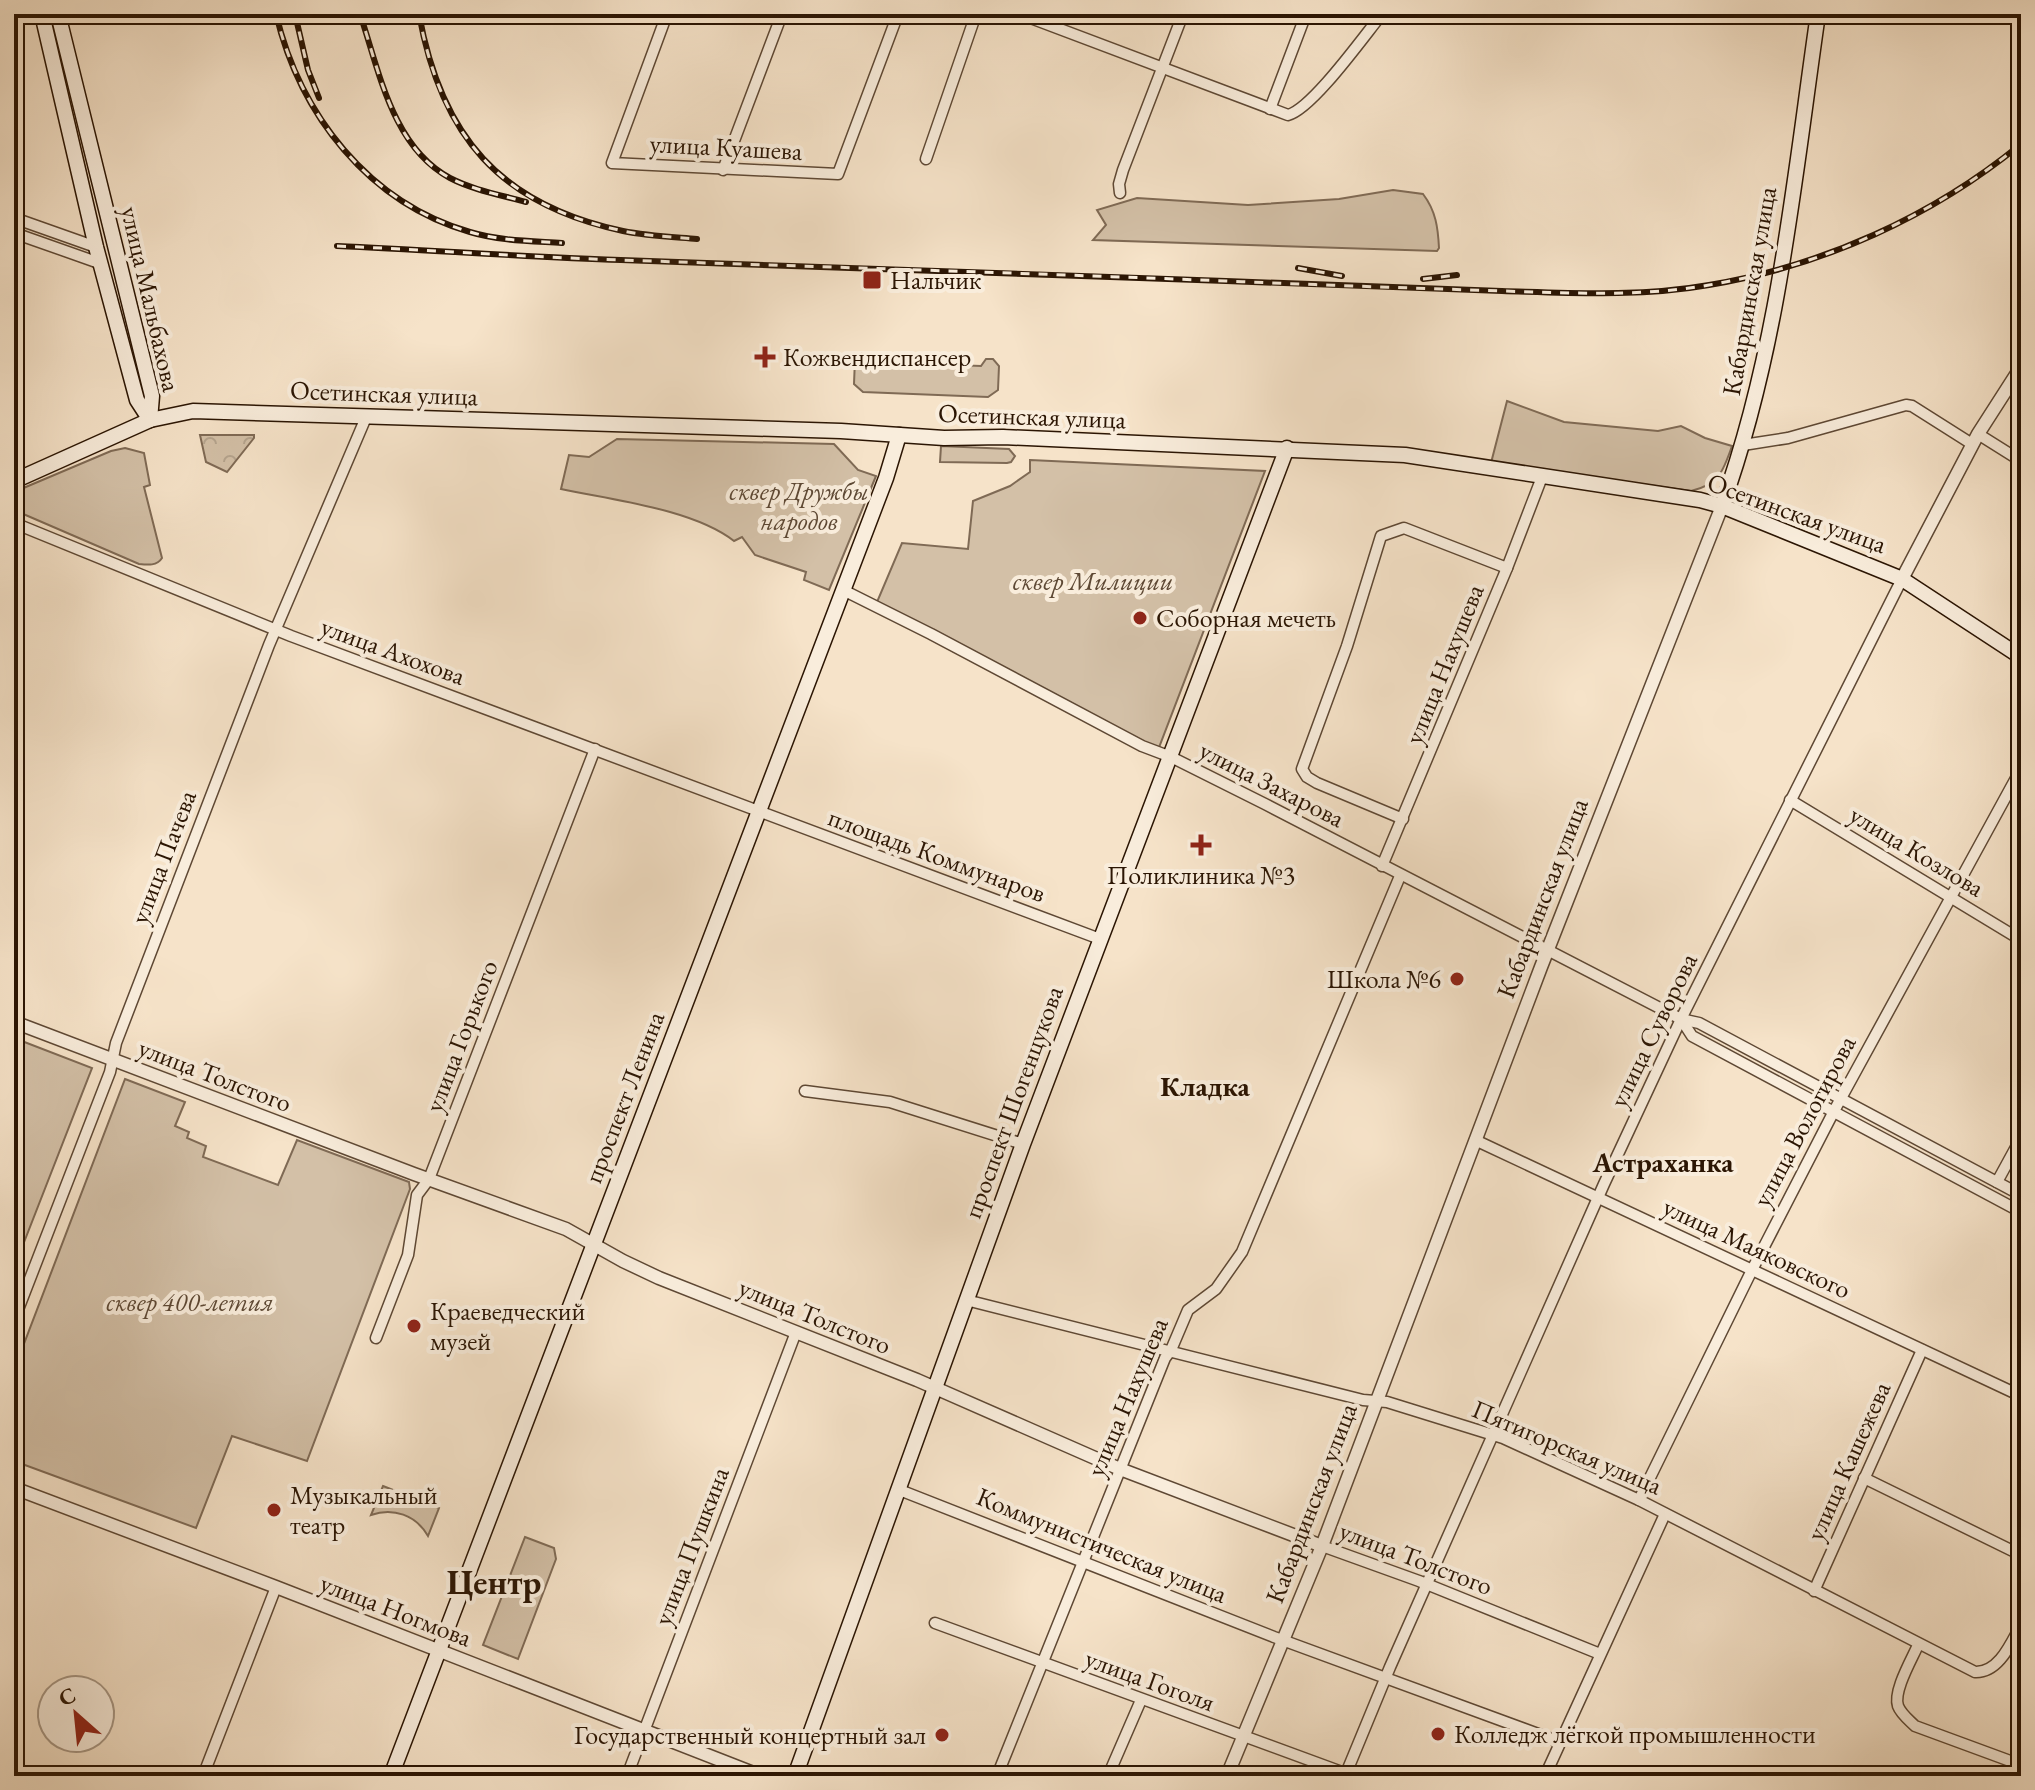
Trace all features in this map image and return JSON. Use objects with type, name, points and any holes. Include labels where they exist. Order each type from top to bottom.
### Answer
[{"type":"main road","name":"улица Мальбахова","points":[[42,14],[96,247],[137,400],[150,420]]},
{"type":"main road","name":"улица Мальбахова","points":[[58,14],[152,396],[150,420]]},
{"type":"main road","name":"Кабардинская улица","points":[[1722,506],[1743,445],[1764,366],[1818,14]]},
{"type":"main road","name":"Осетинская улица","points":[[14,481],[150,420],[193,411],[1287,448],[1405,455],[1700,500],[1722,506],[1902,579],[2021,657]]},
{"type":"main road","name":"проспект Ленина","points":[[391,1776],[886,478],[899,435]]},
{"type":"main road","name":"проспект Шогенцукова","points":[[795,1776],[1023,1144],[1287,448]]},
{"type":"street","name":"улица Куашева","points":[[667,14],[612,163],[838,174],[898,14]]},
{"type":"street","points":[[723,170],[782,14]]},
{"type":"street","points":[[926,159],[976,14]]},
{"type":"street","points":[[1020,14],[1284,114],[1299,111],[1382,14]]},
{"type":"street","points":[[1057,27],[1062,14]]},
{"type":"street","points":[[1120,193],[1123,170],[1183,14]]},
{"type":"street","points":[[1270,109],[1306,14]]},
{"type":"street","points":[[14,218],[96,247]]},
{"type":"street","points":[[14,233],[102,264]]},
{"type":"street","name":"улица Суворова","points":[[1348,1775],[1386,1677],[1681,1019],[1975,439],[2021,367]]},
{"type":"street","points":[[1743,445],[1788,438],[1906,405],[2021,461]]},
{"type":"street","name":"улица Пачева","points":[[14,1320],[164,916],[276,630],[367,415]]},
{"type":"street","name":"улица Нахушева","points":[[1382,866],[1542,477]]},
{"type":"street","name":"Кабардинская улица","points":[[1227,1776],[1322,1546],[1475,1140],[1722,506]]},
{"type":"street","name":"улица Ахохова","points":[[14,523],[276,630],[759,811]]},
{"type":"street","points":[[1403,819],[1317,783],[1307,777],[1302,769],[1347,646],[1381,536],[1404,528],[1507,568]]},
{"type":"street","name":"улица Захарова","points":[[843,590],[1142,746],[1171,757],[1681,1019],[1699,1023],[2021,1195]]},
{"type":"street","name":"улица Горького","points":[[376,1338],[408,1255],[417,1195],[429,1179],[595,749]]},
{"type":"street","name":"улица Вологирова","points":[[1639,1500],[1841,1097],[2021,769]]},
{"type":"street","name":"улица Козлова","points":[[1790,800],[2021,940]]},
{"type":"street","name":"площадь Коммунаров","points":[[759,811],[1100,939]]},
{"type":"street","name":"улица Нахушева","points":[[997,1776],[1165,1358],[1188,1310],[1216,1289],[1242,1252],[1400,876]]},
{"type":"street","name":"улица Захарова","points":[[1681,1019],[1692,1036],[2021,1212]]},
{"type":"street","name":"улица Толстого","points":[[14,1022],[566,1229],[659,1278],[934,1387],[1120,1469],[1427,1584],[1600,1654]]},
{"type":"street","points":[[805,1091],[890,1102],[1023,1144]]},
{"type":"street","points":[[1997,1182],[2021,1138]]},
{"type":"street","name":"улица Маяковского","points":[[1475,1140],[2021,1396]]},
{"type":"street","name":"Пятигорская улица","points":[[966,1300],[1354,1398],[1376,1400],[1495,1435],[1639,1500],[1970,1670],[1983,1673],[1999,1662],[2021,1625]]},
{"type":"street","name":"улица Пушкина","points":[[627,1776],[796,1332]]},
{"type":"street","name":"улица Кашежева","points":[[1814,1591],[1922,1350]]},
{"type":"street","points":[[1864,1478],[2021,1555]]},
{"type":"street","name":"улица Ногмова","points":[[14,1488],[761,1776]]},
{"type":"street","name":"Коммунистическая улица","points":[[897,1489],[1284,1640],[1560,1742]]},
{"type":"street","points":[[1545,1776],[1665,1514]]},
{"type":"street","points":[[203,1776],[276,1587]]},
{"type":"street","name":"улица Гоголя","points":[[935,1623],[1348,1775]]},
{"type":"street","points":[[1918,1645],[1897,1697],[1899,1708],[1906,1717],[1915,1726],[2021,1765]]},
{"type":"street","points":[[1108,1776],[1141,1700]]},
{"type":"green space","points":[[1393,190],[1423,194],[1436,220],[1437,251],[1093,240],[1106,225],[1097,210],[1137,198],[1248,205],[1339,199]]},
{"type":"green space","points":[[862,353],[868,354],[873,362],[981,366],[986,359],[993,359],[999,366],[998,390],[988,397],[863,392],[854,384],[855,359]]},
{"type":"green space","points":[[1507,401],[1564,422],[1658,431],[1681,426],[1705,438],[1732,446],[1719,476],[1708,485],[1691,491],[1491,463]]},
{"type":"green space","points":[[200,435],[254,435],[254,438],[227,472],[206,462]]},
{"type":"green space","name":"сквер Дружбы народов","points":[[617,439],[834,444],[858,470],[876,476],[829,590],[804,580],[806,572],[755,555],[742,537],[734,541],[717,530],[675,513],[561,489],[569,455],[589,457]]},
{"type":"green space","points":[[941,446],[1009,449],[1015,456],[1007,463],[940,462]]},
{"type":"green space","points":[[125,448],[144,453],[150,485],[144,487],[162,558],[158,562],[139,564],[14,510],[14,492]]},
{"type":"green space","name":"сквер Милиции","points":[[1030,460],[1265,471],[1158,750],[877,602],[902,543],[968,549],[973,501],[1010,486],[1030,472]]},
{"type":"green space","points":[[14,1038],[92,1068],[21,1250],[14,1247]]},
{"type":"green space","name":"сквер 400-летия","points":[[125,1079],[185,1102],[175,1126],[189,1132],[187,1138],[206,1146],[203,1157],[278,1185],[297,1140],[409,1182],[410,1189],[307,1461],[232,1436],[196,1528],[14,1461],[14,1370]]},
{"type":"green space","points":[[383,1486],[439,1508],[428,1536],[417,1523],[403,1515],[388,1512],[371,1515]]},
{"type":"green space","points":[[525,1537],[554,1548],[556,1559],[518,1659],[483,1645]]},
{"type":"railway","points":[[276,14],[302,87],[321,120],[344,150],[371,177],[400,200],[470,232],[504,239],[562,243]]},
{"type":"railway","points":[[295,14],[308,70],[319,98]]},
{"type":"railway","points":[[360,14],[390,105],[414,147],[430,164],[450,178],[526,202]]},
{"type":"railway","points":[[419,14],[429,57],[443,96],[461,129],[483,158],[510,183],[542,203],[580,219],[632,233],[697,239]]},
{"type":"railway","points":[[337,246],[585,259],[1398,288],[1632,293],[1709,285],[1793,265],[1834,251],[1913,216],[1951,194],[2021,144]]},
{"type":"railway","points":[[1298,268],[1342,276]]},
{"type":"railway","points":[[1423,279],[1457,275]]},
{"type":"place","name":"Нальчик","points":[[872,280]]},
{"type":"place","name":"Кожвендиспансер","points":[[765,357]]},
{"type":"place","name":"Соборная мечеть","points":[[1140,618]]},
{"type":"place","name":"Поликлиника №3","points":[[1201,845]]},
{"type":"place","name":"Школа №6","points":[[1457,979]]},
{"type":"place","name":"Краеведческий музей","points":[[414,1326]]},
{"type":"place","name":"Музыкальный театр","points":[[274,1510]]},
{"type":"place","name":"Колледж лёгкой промышленности","points":[[1438,1734]]},
{"type":"place","name":"Государственный концертный зал","points":[[942,1735]]},
{"type":"district","name":"Кладка","points":[[1205,1086]]},
{"type":"district","name":"Астраханка","points":[[1663,1162]]},
{"type":"district","name":"Центр","points":[[494,1582]]}]
